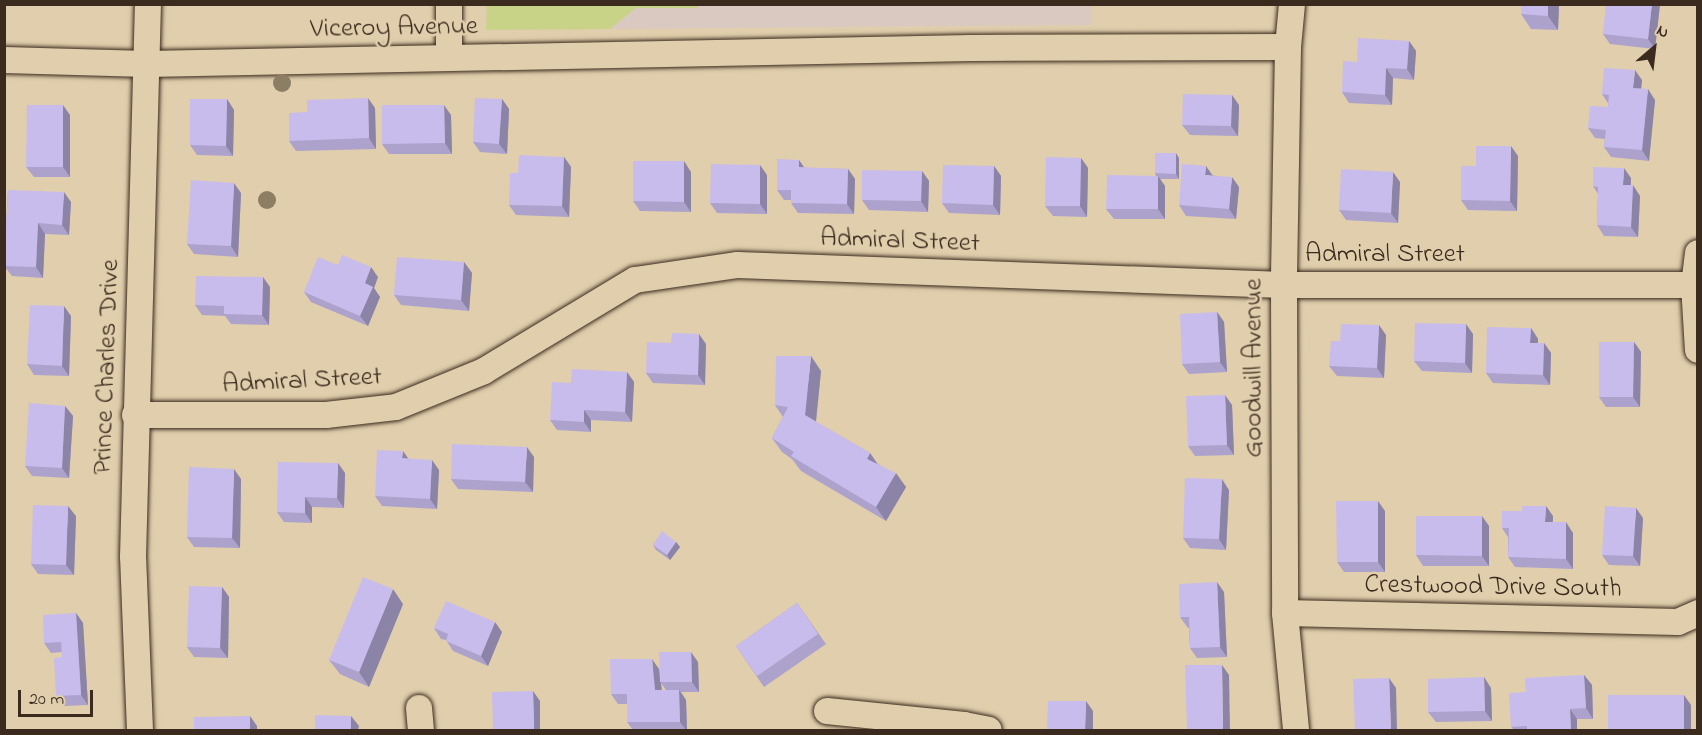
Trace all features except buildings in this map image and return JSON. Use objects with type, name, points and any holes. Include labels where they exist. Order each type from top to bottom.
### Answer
[{"type":"street","name":"Prince Charles Drive","points":[[140,730],[133,557],[135,415],[148,4]]},
{"type":"street","points":[[449,4],[449,57]]},
{"type":"street","name":"Goodwill Avenue","points":[[1292,4],[1288,47],[1284,285],[1286,612],[1296,730]]},
{"type":"street","name":"Viceroy Avenue","points":[[4,60],[147,64],[971,48],[1288,47]]},
{"type":"street","points":[[1698,253],[1696,285],[1698,350]]},
{"type":"street","name":"Admiral Street","points":[[135,415],[326,415],[396,407],[484,371],[635,280],[738,265],[1284,285],[1696,285]]},
{"type":"street","name":"Crestwood Drive South","points":[[1286,612],[1678,622],[1698,613]]},
{"type":"street","points":[[827,711],[964,725],[989,730]]},
{"type":"shaded area","points":[[487,4],[1092,5],[1091,25],[486,30]]},
{"type":"green space","points":[[698,4],[698,8],[636,8],[610,29],[486,30],[487,5]]}]
